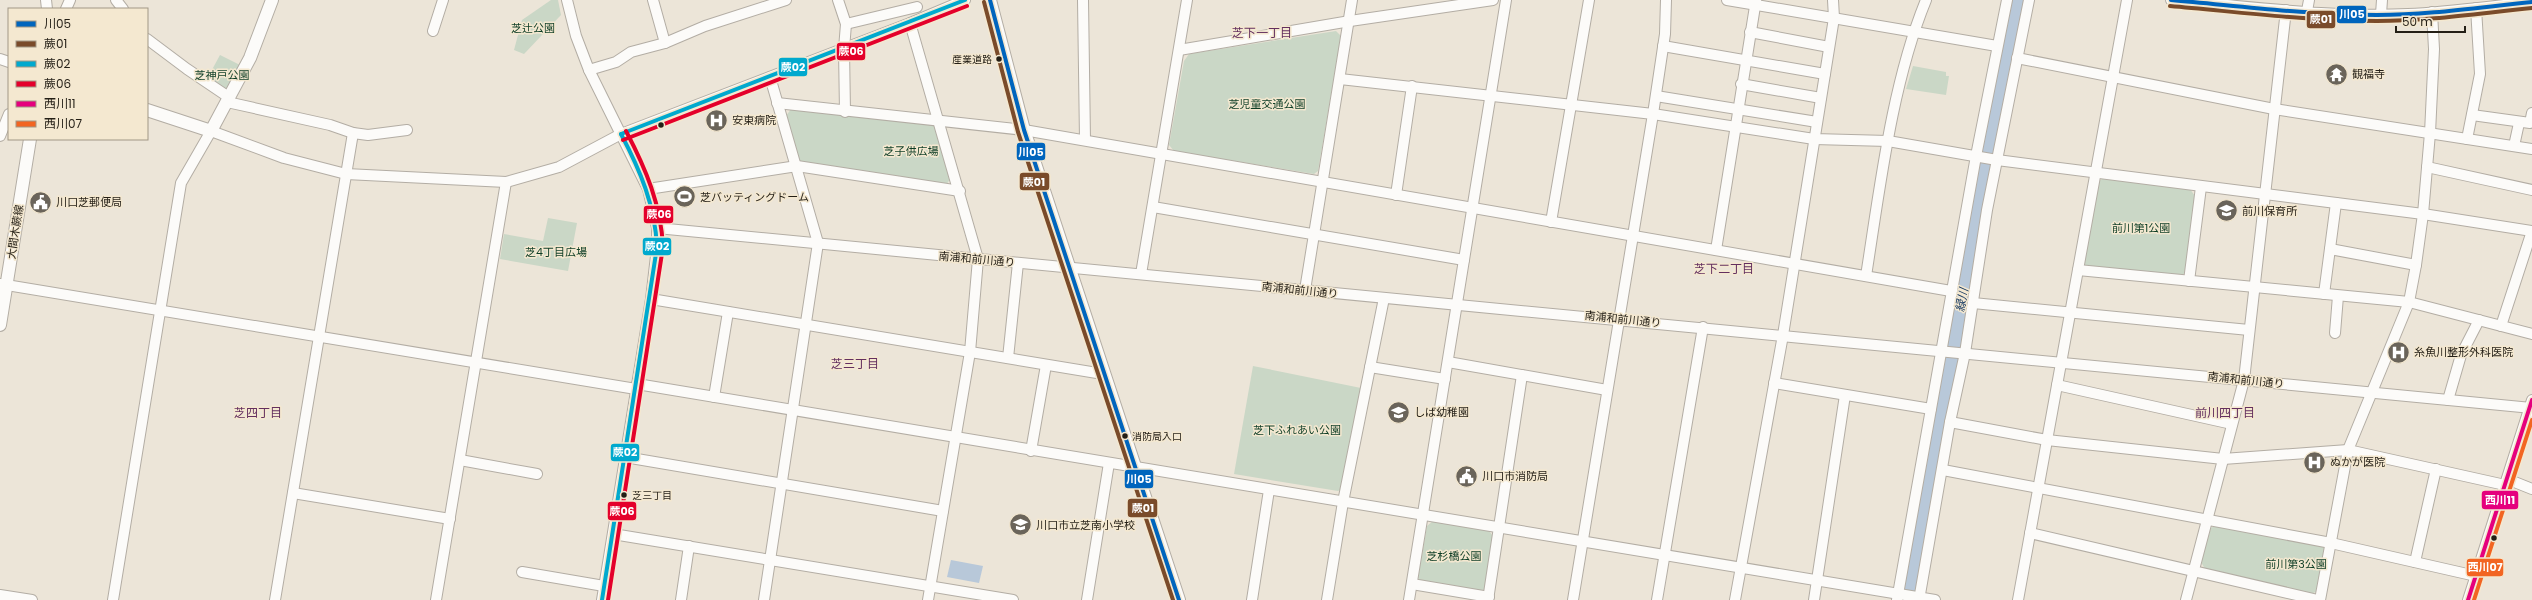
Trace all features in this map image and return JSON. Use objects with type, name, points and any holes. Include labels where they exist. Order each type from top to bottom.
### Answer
[{"type":"main road","points":[[148,110],[212,131],[250,58],[272,0]]},
{"type":"main road","points":[[990,0],[1024,130],[1103,374],[1179,600]]},
{"type":"main road","name":"大間木蕨線","points":[[0,325],[3,284],[30,140]]},
{"type":"street","points":[[116,0],[122,8]]},
{"type":"street","points":[[433,32],[443,0]]},
{"type":"street","points":[[567,0],[576,36],[589,70],[648,188],[657,228],[657,247],[651,299],[602,600]]},
{"type":"street","points":[[653,0],[665,43]]},
{"type":"street","points":[[589,70],[616,62],[631,52],[665,43],[705,26],[786,0]]},
{"type":"street","points":[[838,0],[846,24],[844,49],[845,112]]},
{"type":"street","points":[[113,600],[181,183],[212,131],[284,158],[346,174],[506,182],[559,167],[621,134],[844,49],[964,0]]},
{"type":"street","points":[[1083,0],[1085,140]]},
{"type":"street","points":[[1142,274],[1187,0]]},
{"type":"street","points":[[1305,290],[1350,21],[1352,0]]},
{"type":"street","points":[[1180,50],[1350,21],[1493,0]]},
{"type":"street","points":[[1409,600],[1506,0]]},
{"type":"street","points":[[1551,222],[1589,0]]},
{"type":"street","points":[[1573,600],[1656,96],[1663,46],[1666,0]]},
{"type":"street","points":[[1727,0],[1756,2],[1834,18],[1997,46]]},
{"type":"street","points":[[1735,600],[1783,335],[1793,263],[1834,18],[1833,0]]},
{"type":"street","points":[[1898,595],[1942,351],[1951,291],[2006,0]]},
{"type":"street","points":[[1919,598],[1943,470],[1962,353],[1973,303],[1997,160],[2030,0]]},
{"type":"street","points":[[2018,600],[2127,0]]},
{"type":"street","points":[[2171,0],[2217,2],[2286,10],[2381,14],[2432,12],[2460,4],[2476,8],[2516,2],[2532,2]]},
{"type":"street","points":[[2307,11],[2309,0]]},
{"type":"street","points":[[2381,14],[2382,0]]},
{"type":"street","points":[[1866,276],[1888,142],[1914,32],[1924,1]]},
{"type":"street","points":[[1716,250],[1741,84],[1756,2]]},
{"type":"street","points":[[846,24],[915,4],[922,18]]},
{"type":"street","points":[[2467,139],[2480,62],[2476,8]]},
{"type":"street","points":[[2186,600],[2244,380],[2286,10]]},
{"type":"street","points":[[2030,533],[2319,600],[2348,450],[2409,302],[2423,214],[2430,133],[2434,49],[2432,12]]},
{"type":"street","points":[[910,23],[940,120],[978,259],[970,352],[928,600]]},
{"type":"street","points":[[1750,32],[1829,47]]},
{"type":"street","points":[[148,40],[228,100],[330,125],[353,133],[368,135],[407,130]]},
{"type":"street","points":[[1663,46],[1825,74]]},
{"type":"street","points":[[2017,58],[2274,109],[2532,149]]},
{"type":"street","points":[[764,600],[818,243],[797,166],[770,77]]},
{"type":"street","points":[[1340,79],[1490,94],[1653,114],[1735,128],[1814,139],[1888,142],[1997,160],[2423,214],[2532,231],[2502,326]]},
{"type":"street","points":[[1741,84],[1821,98]]},
{"type":"street","points":[[1396,195],[1412,86]]},
{"type":"street","points":[[1656,96],[1817,122]]},
{"type":"street","points":[[777,103],[845,112],[940,120],[1024,130],[1322,183],[1951,291]]},
{"type":"street","points":[[2472,115],[2519,123],[2530,123],[2532,113]]},
{"type":"street","points":[[0,136],[8,116]]},
{"type":"street","points":[[2514,146],[2519,123]]},
{"type":"street","points":[[275,600],[353,133]]},
{"type":"street","points":[[648,188],[797,166],[960,191]]},
{"type":"street","points":[[2427,168],[2532,190]]},
{"type":"street","points":[[436,600],[506,182]]},
{"type":"street","points":[[2189,281],[2201,187]]},
{"type":"street","points":[[2324,294],[2336,203]]},
{"type":"street","points":[[1153,207],[1464,260]]},
{"type":"street","name":"南浦和前川通り","points":[[657,228],[1384,298],[1620,319],[2371,393],[2448,400],[2531,405]]},
{"type":"street","points":[[2330,249],[2416,265]]},
{"type":"street","points":[[1008,358],[1018,263]]},
{"type":"street","points":[[2078,270],[2409,302],[2532,334]]},
{"type":"street","points":[[3,284],[476,362],[637,387],[714,397],[1031,451],[1817,579],[1898,595],[1935,600]]},
{"type":"street","points":[[2335,332],[2338,296]]},
{"type":"street","points":[[1326,600],[1343,502],[1384,298]]},
{"type":"street","points":[[651,299],[806,326],[1103,374]]},
{"type":"street","points":[[1973,303],[2249,330]]},
{"type":"street","points":[[714,397],[728,312]]},
{"type":"street","points":[[2448,400],[2461,355],[2478,320]]},
{"type":"street","points":[[1657,600],[1703,327]]},
{"type":"street","points":[[1448,362],[1607,390]]},
{"type":"street","points":[[1031,451],[1046,365]]},
{"type":"street","points":[[1370,367],[1445,379]]},
{"type":"street","points":[[1412,584],[1488,598],[1522,375]]},
{"type":"street","points":[[1774,383],[1931,410]]},
{"type":"street","points":[[2057,385],[2232,424]]},
{"type":"street","points":[[1814,600],[1845,395]]},
{"type":"street","points":[[2468,600],[2531,405]]},
{"type":"street","points":[[1950,422],[2047,440],[2223,459],[2348,450],[2506,482],[2532,489]]},
{"type":"street","points":[[625,457],[943,511]]},
{"type":"street","points":[[460,460],[537,474]]},
{"type":"street","points":[[1087,600],[1109,463]]},
{"type":"street","points":[[2414,562],[2436,469]]},
{"type":"street","points":[[1943,470],[2331,542],[2476,576]]},
{"type":"street","points":[[1252,600],[1269,490]]},
{"type":"street","points":[[293,493],[450,520]]},
{"type":"street","points":[[613,534],[1013,600]]},
{"type":"street","points":[[681,600],[689,546]]},
{"type":"street","points":[[522,572],[604,586]]},
{"type":"street","points":[[0,595],[32,600]]},
{"type":"green space","name":"芝辻公園","points":[[551,0],[558,0],[561,15],[524,54],[514,50],[522,20]]},
{"type":"green space","name":"芝児童交通公園","points":[[1336,31],[1341,36],[1318,171],[1314,174],[1174,151],[1169,145],[1184,61],[1189,54]]},
{"type":"green space","name":"芝神戸公園","points":[[220,55],[240,65],[226,92],[207,79]]},
{"type":"green space","points":[[1913,66],[1946,72],[1946,76],[1949,76],[1946,95],[1906,89]]},
{"type":"green space","name":"芝子供広場","points":[[791,109],[932,124],[937,128],[951,178],[946,185],[803,163],[798,159],[786,116]]},
{"type":"green space","name":"前川第1公園","points":[[2102,179],[2190,189],[2195,196],[2186,272],[2181,276],[2086,267],[2083,262],[2096,183]]},
{"type":"green space","name":"芝4丁目広場","points":[[548,218],[577,223],[568,271],[500,259],[504,234],[543,241]]},
{"type":"green space","name":"芝下ふれあい公園","points":[[1253,366],[1361,388],[1340,490],[1338,491],[1234,474]]},
{"type":"green space","name":"芝杉橋公園","points":[[1433,521],[1489,531],[1493,536],[1486,588],[1482,592],[1421,581],[1418,578],[1427,526]]},
{"type":"green space","name":"前川第3公園","points":[[2218,524],[2322,544],[2326,551],[2318,591],[2311,594],[2205,569],[2201,562],[2211,528]]},
{"type":"water","points":[[951,560],[983,566],[979,583],[947,577]]},
{"type":"waterway","name":"緑川","points":[[1908,600],[1983,178],[2018,0]]},
{"type":"transit line","name":"蕨02","points":[[621,134],[965,0]]},
{"type":"transit line","name":"川05","points":[[990,0],[1024,130],[1179,600]]},
{"type":"transit line","name":"川05","points":[[2171,0],[2300,12],[2351,15],[2396,15],[2532,2]]},
{"type":"transit line","name":"蕨01","points":[[984,2],[1018,132],[1173,600]]},
{"type":"transit line","name":"蕨06","points":[[623,140],[967,6]]},
{"type":"transit line","name":"蕨01","points":[[2170,6],[2299,18],[2351,21],[2396,21],[2532,8]]},
{"type":"transit line","name":"蕨06","points":[[608,600],[663,247],[662,232],[656,202],[646,173],[626,131]]},
{"type":"transit line","name":"蕨02","points":[[602,600],[657,247],[656,232],[650,202],[640,174],[621,134]]},
{"type":"transit line","name":"西川11","points":[[2468,600],[2532,400]]},
{"type":"transit line","name":"西川07","points":[[2474,600],[2532,420]]},
{"type":"place","name":"産業道路","points":[[999,59]]},
{"type":"place","name":"観福寺","points":[[2336,74]]},
{"type":"place","name":"安東病院","points":[[716,120]]},
{"type":"place","name":"芝バッティングドーム","points":[[684,197]]},
{"type":"place","name":"川口芝郵便局","points":[[41,202]]},
{"type":"place","name":"前川保育所","points":[[2227,211]]},
{"type":"place","name":"糸魚川整形外科医院","points":[[2399,352]]},
{"type":"place","name":"しば幼稚園","points":[[1399,412]]},
{"type":"place","name":"消防局入口","points":[[1125,436]]},
{"type":"place","name":"ぬかが医院","points":[[2314,462]]},
{"type":"place","name":"川口市消防局","points":[[1467,476]]},
{"type":"place","name":"芝三丁目","points":[[624,495]]},
{"type":"place","name":"川口市立芝南小学校","points":[[1021,525]]},
{"type":"district","name":"芝下一丁目","points":[[1262,33]]},
{"type":"district","name":"芝下二丁目","points":[[1724,269]]},
{"type":"district","name":"芝三丁目","points":[[855,364]]},
{"type":"district","name":"芝四丁目","points":[[258,413]]},
{"type":"district","name":"前川四丁目","points":[[2225,413]]}]
